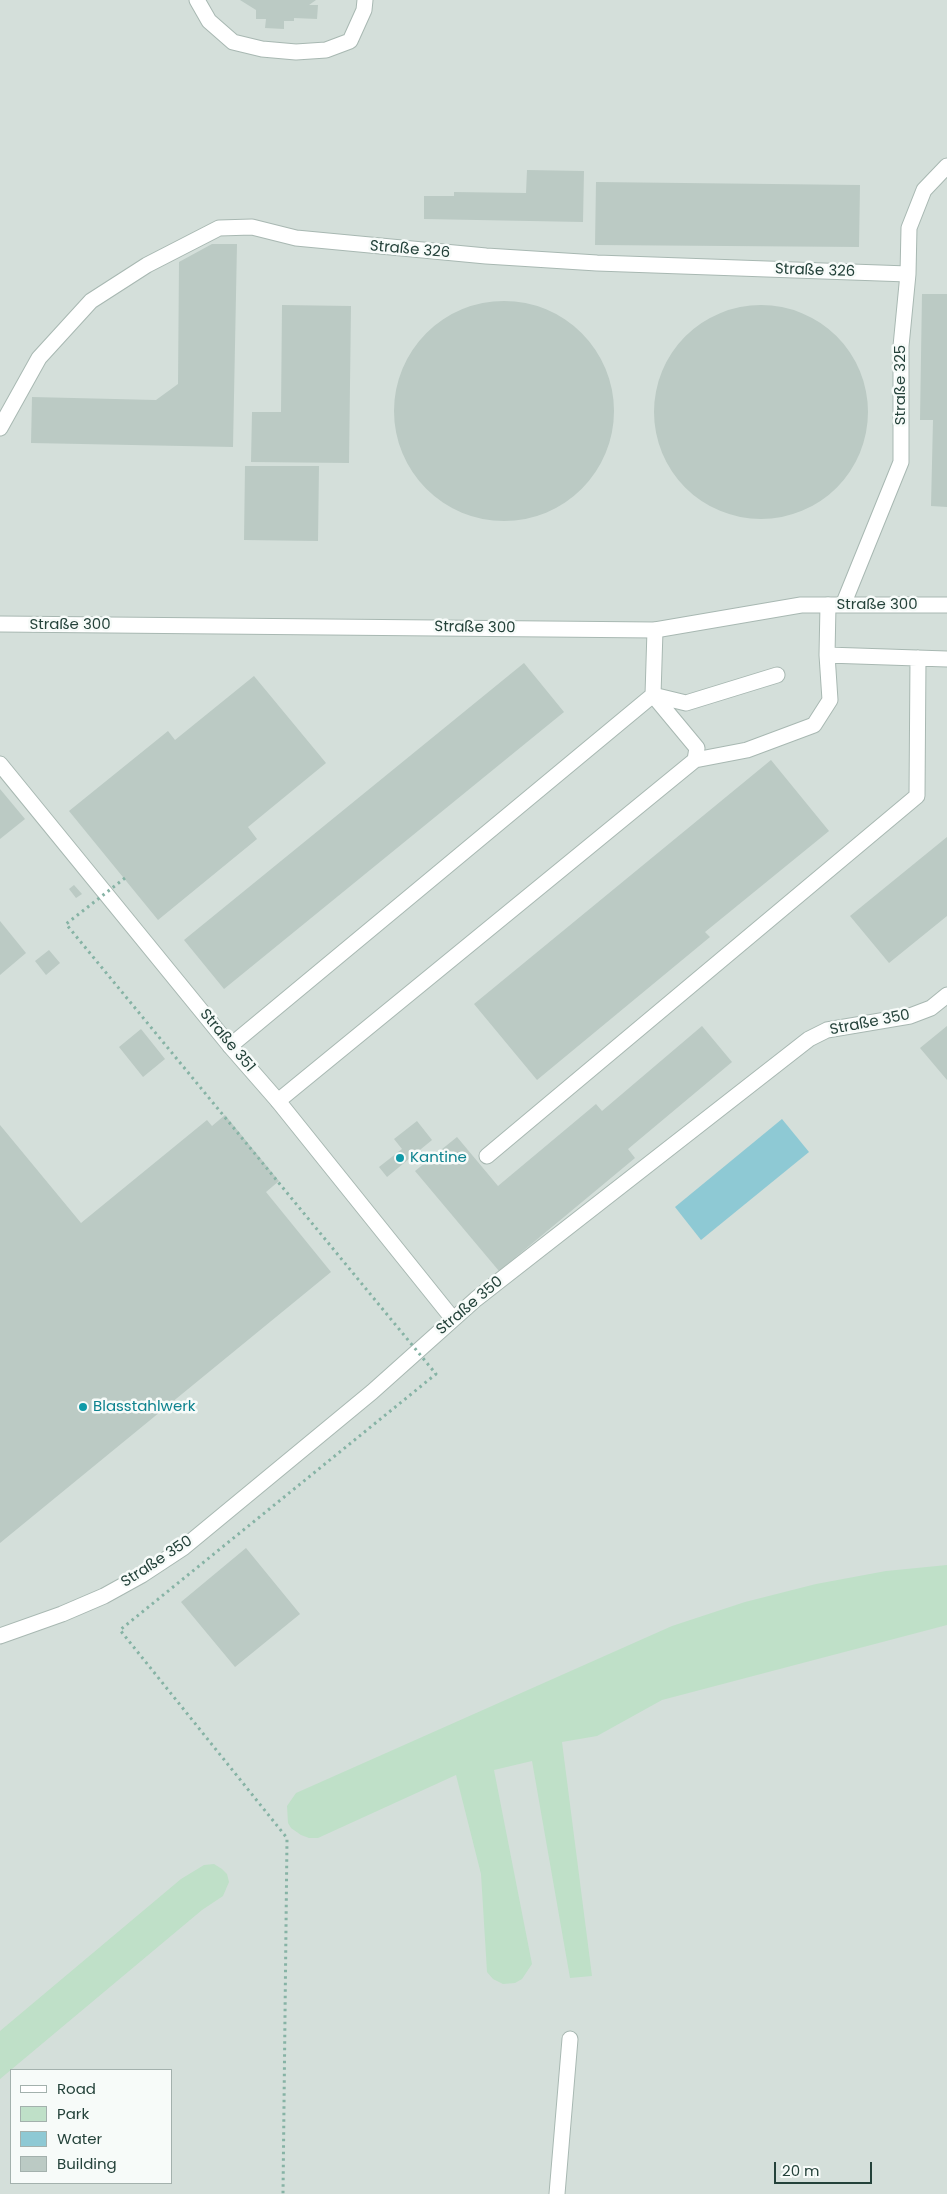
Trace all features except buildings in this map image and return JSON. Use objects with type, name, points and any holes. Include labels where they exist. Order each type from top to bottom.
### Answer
[{"type":"street","points":[[197,0],[209,21],[233,42],[262,49],[296,52],[326,50],[350,41],[364,10],[365,0]]},
{"type":"street","name":"Straße 325","points":[[836,605],[901,462],[901,346],[908,274],[909,228],[924,190],[947,166]]},
{"type":"street","name":"Straße 326","points":[[0,428],[39,358],[91,300],[147,265],[219,228],[252,227],[296,238],[495,257],[597,263],[908,274]]},
{"type":"street","name":"Straße 300","points":[[0,624],[654,630],[801,605],[947,605]]},
{"type":"street","points":[[278,1101],[695,760],[747,750],[814,725],[830,700],[827,655],[836,605]]},
{"type":"street","points":[[654,630],[652,695],[697,748],[695,760]]},
{"type":"street","points":[[827,655],[947,658]]},
{"type":"street","points":[[487,1156],[917,796],[918,658]]},
{"type":"street","points":[[652,695],[686,703],[777,675]]},
{"type":"street","points":[[230,1046],[652,695]]},
{"type":"street","name":"Straße 351","points":[[0,764],[230,1046],[278,1101],[453,1319]]},
{"type":"street","name":"Straße 350","points":[[0,1636],[62,1614],[104,1596],[142,1575],[183,1548],[372,1392],[453,1319],[632,1175],[809,1039],[827,1030],[910,1016],[931,1008],[947,994]]},
{"type":"street","points":[[557,2194],[570,2039]]},
{"type":"path","points":[[125,878],[66,924],[436,1374],[120,1630],[288,1838],[283,2194]]},
{"type":"shaded area","points":[[0,0],[947,0],[947,2194],[0,2194]]},
{"type":"green space","points":[[947,1565],[947,1625],[662,1700],[597,1736],[562,1742],[592,1976],[570,1978],[532,1761],[494,1770],[532,1964],[522,1979],[515,1983],[503,1984],[493,1979],[487,1972],[481,1874],[456,1775],[318,1838],[309,1838],[301,1835],[291,1828],[288,1823],[287,1806],[296,1793],[672,1626],[745,1602],[816,1584],[886,1571]]},
{"type":"green space","points":[[214,1864],[227,1874],[229,1882],[223,1896],[202,1910],[0,2079],[0,2031],[181,1879],[204,1865]]},
{"type":"water","points":[[782,1119],[809,1152],[701,1240],[675,1207]]},
{"type":"place","name":"Kantine","points":[[400,1158]]},
{"type":"place","name":"Blasstahlwerk","points":[[83,1407]]}]
